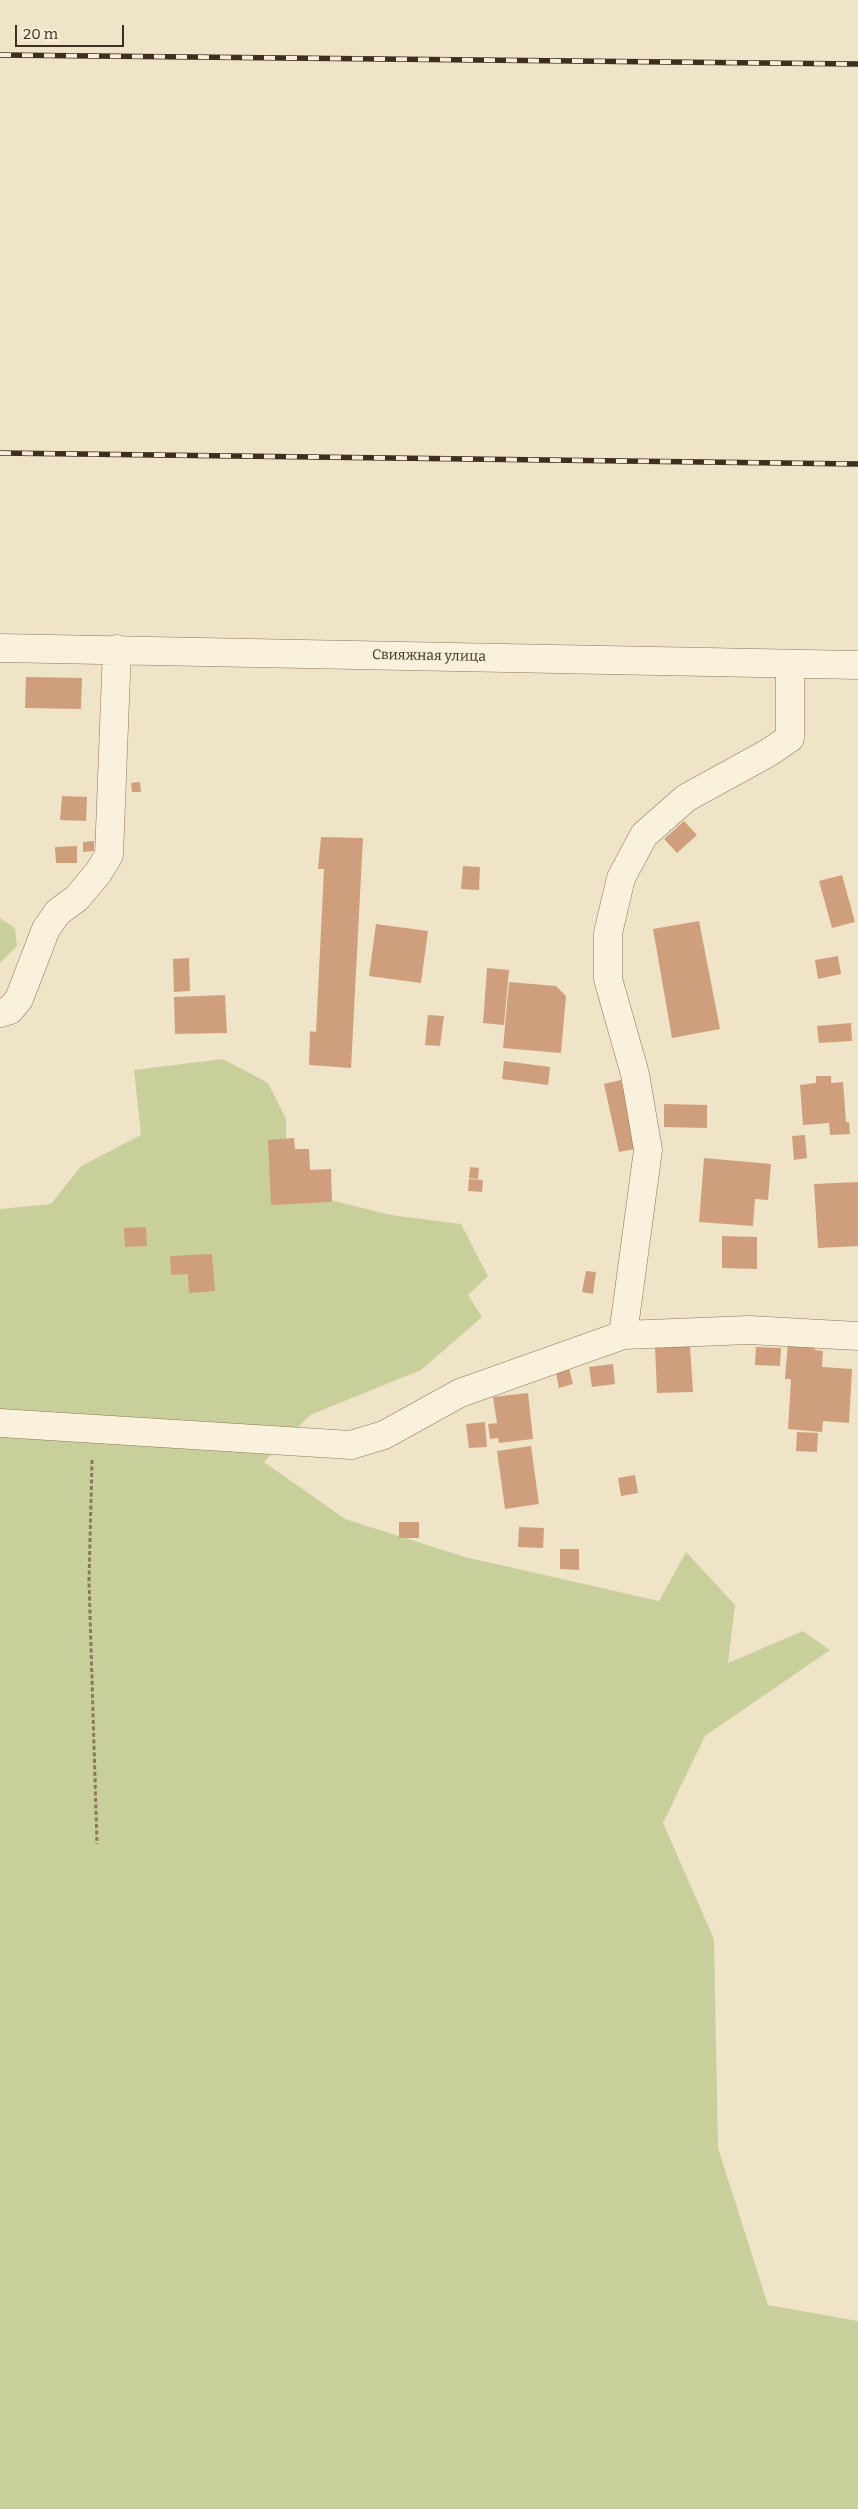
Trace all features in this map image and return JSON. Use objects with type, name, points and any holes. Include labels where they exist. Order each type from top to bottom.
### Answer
[{"type":"street","name":"Свияжная улица","points":[[0,648],[858,665]]},
{"type":"street","points":[[0,1013],[10,1010],[20,999],[46,929],[58,912],[77,898],[98,873],[109,855],[117,649]]},
{"type":"street","points":[[623,1335],[648,1150],[635,1074],[608,979],[608,933],[622,878],[644,835],[686,798],[768,753],[790,738],[790,665]]},
{"type":"street","points":[[0,1423],[351,1445],[384,1435],[460,1393],[623,1335],[749,1330],[858,1336]]},
{"type":"path","points":[[93,1429],[89,1581],[97,1844]]},
{"type":"green space","points":[[0,918],[15,928],[17,946],[0,963]]},
{"type":"green space","points":[[223,1059],[268,1083],[286,1119],[286,1189],[391,1215],[461,1224],[488,1276],[468,1295],[482,1317],[421,1370],[310,1415],[264,1462],[345,1519],[465,1557],[659,1601],[686,1552],[735,1605],[728,1663],[803,1631],[830,1650],[705,1736],[663,1823],[714,1939],[718,2148],[768,2305],[858,2321],[858,2509],[0,2509],[0,1209],[51,1204],[81,1166],[141,1135],[134,1070]]},
{"type":"building","points":[[26,677],[82,678],[81,709],[25,708]]},
{"type":"building","points":[[140,782],[141,792],[132,792],[131,783]]},
{"type":"building","points":[[62,796],[87,797],[86,821],[60,820]]},
{"type":"building","points":[[684,821],[697,835],[677,853],[664,839]]},
{"type":"building","points":[[321,837],[363,838],[351,1068],[309,1065],[310,1031],[316,1032],[324,869],[318,869]]},
{"type":"building","points":[[94,841],[94,851],[83,852],[83,842]]},
{"type":"building","points":[[77,846],[77,863],[56,863],[55,847]]},
{"type":"building","points":[[463,866],[480,867],[479,890],[461,889]]},
{"type":"building","points":[[842,875],[855,922],[832,928],[819,881]]},
{"type":"building","points":[[699,921],[720,1029],[672,1038],[653,929]]},
{"type":"building","points":[[376,924],[428,931],[421,983],[369,976]]},
{"type":"building","points":[[838,956],[841,974],[818,979],[815,960]]},
{"type":"building","points":[[189,958],[190,991],[174,992],[173,959]]},
{"type":"building","points":[[487,968],[509,970],[504,1025],[483,1023]]},
{"type":"building","points":[[509,982],[556,986],[566,996],[561,1053],[503,1048]]},
{"type":"building","points":[[225,995],[227,1033],[175,1034],[174,997]]},
{"type":"building","points":[[428,1015],[444,1016],[440,1046],[425,1045]]},
{"type":"building","points":[[851,1023],[852,1041],[819,1043],[817,1026]]},
{"type":"building","points":[[504,1061],[550,1067],[548,1085],[502,1079]]},
{"type":"building","points":[[816,1076],[831,1076],[831,1083],[843,1082],[846,1122],[849,1122],[850,1134],[830,1135],[829,1123],[803,1125],[800,1085],[816,1083]]},
{"type":"building","points":[[621,1080],[635,1149],[619,1152],[604,1084]]},
{"type":"building","points":[[664,1104],[707,1105],[707,1128],[664,1127]]},
{"type":"building","points":[[805,1135],[807,1158],[794,1160],[792,1136]]},
{"type":"building","points":[[294,1138],[295,1149],[309,1149],[310,1170],[331,1169],[332,1202],[271,1205],[268,1140]]},
{"type":"building","points":[[704,1158],[771,1164],[768,1200],[755,1199],[753,1226],[699,1222]]},
{"type":"building","points":[[470,1167],[479,1168],[478,1179],[469,1178]]},
{"type":"building","points":[[469,1179],[483,1180],[482,1192],[468,1191]]},
{"type":"building","points":[[858,1182],[858,1246],[818,1248],[814,1184]]},
{"type":"building","points":[[146,1227],[147,1246],[125,1247],[124,1228]]},
{"type":"building","points":[[722,1236],[757,1237],[757,1269],[722,1268]]},
{"type":"building","points":[[212,1254],[215,1291],[189,1293],[188,1274],[171,1275],[170,1256]]},
{"type":"building","points":[[586,1271],[596,1272],[593,1294],[582,1292]]},
{"type":"building","points":[[788,1341],[815,1343],[815,1350],[823,1351],[822,1367],[852,1369],[849,1423],[823,1421],[822,1432],[788,1429],[791,1379],[785,1379]]},
{"type":"building","points":[[690,1346],[693,1392],[657,1393],[655,1347]]},
{"type":"building","points":[[756,1347],[781,1348],[780,1366],[755,1365]]},
{"type":"building","points":[[568,1364],[573,1384],[559,1388],[555,1367]]},
{"type":"building","points":[[613,1364],[615,1384],[592,1387],[589,1367]]},
{"type":"building","points":[[528,1393],[533,1439],[499,1443],[498,1438],[490,1439],[488,1424],[497,1423],[493,1397]]},
{"type":"building","points":[[485,1422],[487,1447],[469,1448],[466,1424]]},
{"type":"building","points":[[797,1432],[818,1433],[817,1452],[796,1451]]},
{"type":"building","points":[[531,1446],[539,1504],[505,1509],[497,1451]]},
{"type":"building","points":[[635,1475],[638,1493],[621,1496],[618,1478]]},
{"type":"building","points":[[399,1522],[419,1522],[419,1538],[399,1538]]},
{"type":"building","points":[[519,1527],[544,1528],[543,1548],[518,1547]]},
{"type":"building","points":[[560,1549],[579,1549],[579,1570],[560,1569]]},
{"type":"railway","points":[[0,55],[858,64]]},
{"type":"railway","points":[[0,453],[858,464]]}]
